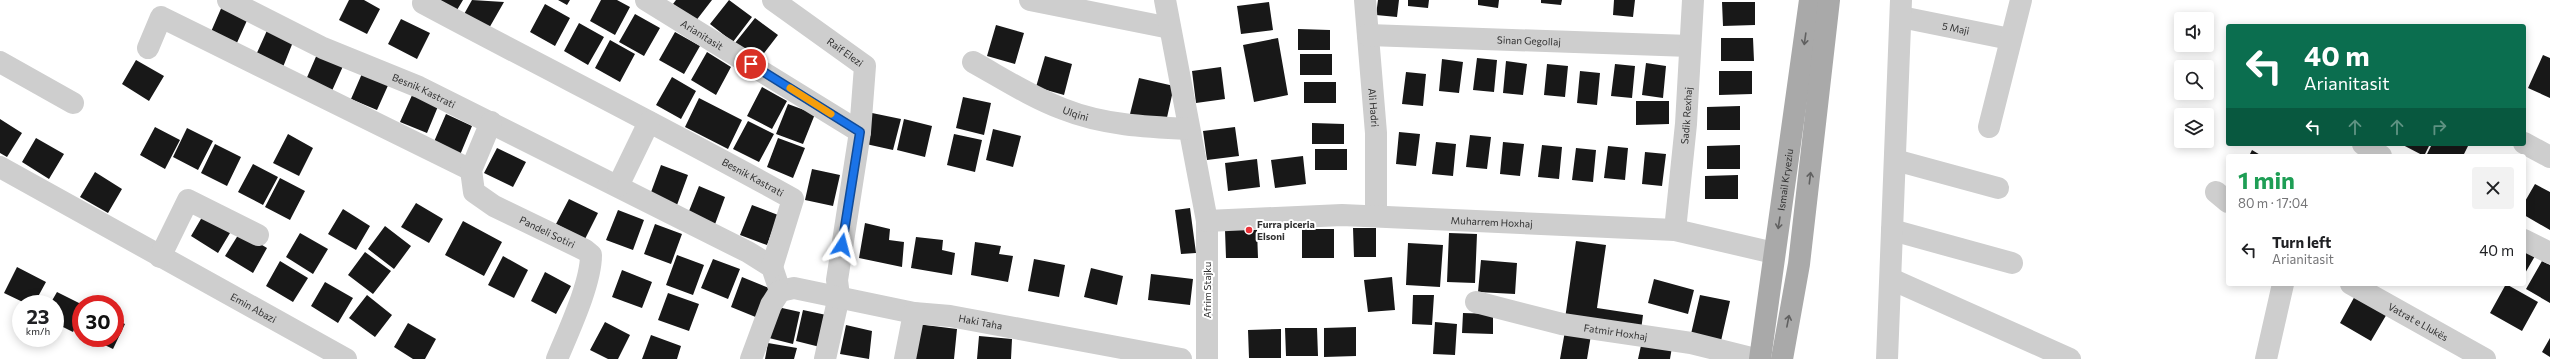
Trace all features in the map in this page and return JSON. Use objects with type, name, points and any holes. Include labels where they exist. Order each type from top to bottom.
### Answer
[{"type":"main road","name":"Ismail Kryeziu","points":[[1760,359],[1810,0]]},
{"type":"main road","points":[[1782,359],[1800,257],[1829,0]]},
{"type":"street","name":"Besnik Kastrati","points":[[228,0],[323,48],[420,87],[748,252],[772,267],[793,200],[423,3]]},
{"type":"street","name":"Arianitasit","points":[[646,0],[860,132]]},
{"type":"street","name":"Raif Elezi","points":[[773,0],[865,66],[860,132],[837,280],[839,296],[825,359]]},
{"type":"street","points":[[1030,0],[1170,28]]},
{"type":"street","points":[[1165,0],[1207,221]]},
{"type":"street","name":"Ali Hadri","points":[[1364,0],[1376,133],[1376,216]]},
{"type":"street","name":"Sadik Rexhaj","points":[[1675,230],[1686,124],[1693,0]]},
{"type":"street","points":[[1990,128],[2010,39],[2021,0]]},
{"type":"street","points":[[1887,359],[1901,9]]},
{"type":"street","name":"5 Maji","points":[[1901,9],[2010,39]]},
{"type":"street","points":[[148,48],[161,17],[471,170],[491,122]]},
{"type":"street","name":"Sinan Gegollaj","points":[[1368,35],[1690,46]]},
{"type":"street","points":[[0,62],[73,103]]},
{"type":"street","name":"Ulqini","points":[[973,62],[1062,109],[1094,119],[1146,127],[1189,129]]},
{"type":"street","points":[[618,186],[649,122]]},
{"type":"street","points":[[2526,144],[2550,157]]},
{"type":"street","points":[[2366,146],[2378,154]]},
{"type":"street","points":[[1895,160],[1998,188]]},
{"type":"street","name":"Emin Abazi","points":[[0,168],[346,359]]},
{"type":"street","name":"Pandeli Sotiri","points":[[471,170],[474,192],[479,197],[585,250],[590,255],[591,262],[580,300],[557,359]]},
{"type":"street","points":[[160,257],[188,200],[258,235]]},
{"type":"street","name":"Muharrem Hoxhaj","points":[[1207,221],[1342,215],[1675,230],[1774,253]]},
{"type":"street","name":"Afrim Stajku","points":[[1207,221],[1207,359]]},
{"type":"street","points":[[1892,230],[2012,263]]},
{"type":"street","points":[[2526,241],[2550,253]]},
{"type":"street","points":[[751,359],[771,305],[780,291],[772,267]]},
{"type":"street","points":[[1891,279],[2070,359]]},
{"type":"street","points":[[2266,359],[2283,286]]},
{"type":"street","name":"Vatrat e Llukës","points":[[2355,286],[2485,359]]},
{"type":"street","name":"Haki Taha","points":[[780,291],[794,288],[839,296],[914,313],[950,316],[1159,357],[1182,359]]},
{"type":"street","name":"Fatmir Hoxhaj","points":[[1476,302],[1562,324],[1691,344],[1755,359]]},
{"type":"street","points":[[905,359],[914,313]]},
{"type":"building","points":[[349,0],[364,0],[380,9],[367,34],[339,20]]},
{"type":"building","points":[[440,0],[463,0],[457,10]]},
{"type":"building","points":[[472,0],[504,2],[488,30],[463,16]]},
{"type":"building","points":[[558,0],[570,0],[567,5]]},
{"type":"building","points":[[601,0],[617,0],[630,7],[615,35],[590,21]]},
{"type":"building","points":[[676,0],[712,0],[695,22],[673,4]]},
{"type":"building","points":[[729,0],[752,17],[733,42],[710,24]]},
{"type":"building","points":[[1378,0],[1399,0],[1397,17],[1376,15]]},
{"type":"building","points":[[1408,0],[1429,0],[1428,8],[1408,6]]},
{"type":"building","points":[[1478,0],[1499,0],[1498,8],[1478,5]]},
{"type":"building","points":[[1541,0],[1562,0],[1561,5],[1541,3]]},
{"type":"building","points":[[1614,0],[1635,0],[1633,17],[1613,15]]},
{"type":"building","points":[[1269,2],[1273,30],[1241,34],[1237,6]]},
{"type":"building","points":[[1722,2],[1755,2],[1755,25],[1723,26]]},
{"type":"building","points":[[223,4],[249,16],[236,45],[210,34]]},
{"type":"building","points":[[545,4],[570,18],[555,46],[530,32]]},
{"type":"building","points":[[635,14],[660,28],[644,56],[619,42]]},
{"type":"building","points":[[755,18],[778,35],[758,61],[735,43]]},
{"type":"building","points":[[401,19],[430,33],[417,59],[388,44]]},
{"type":"building","points":[[579,23],[604,37],[588,65],[564,51]]},
{"type":"building","points":[[996,25],[1024,33],[1015,64],[987,56]]},
{"type":"building","points":[[269,26],[295,37],[283,67],[256,55]]},
{"type":"building","points":[[1298,29],[1330,30],[1330,50],[1298,50]]},
{"type":"building","points":[[675,32],[700,46],[684,74],[659,60]]},
{"type":"building","points":[[1278,38],[1288,95],[1254,102],[1243,45]]},
{"type":"building","points":[[1721,38],[1753,38],[1754,61],[1721,61]]},
{"type":"building","points":[[610,40],[635,54],[620,82],[595,68]]},
{"type":"building","points":[[318,52],[344,64],[331,93],[305,82]]},
{"type":"building","points":[[707,52],[731,67],[716,95],[691,80]]},
{"type":"building","points":[[1300,54],[1332,54],[1332,75],[1300,75]]},
{"type":"building","points":[[2543,55],[2550,58],[2550,98],[2528,88]]},
{"type":"building","points":[[1045,56],[1072,64],[1064,95],[1036,87]]},
{"type":"building","points":[[1477,58],[1497,60],[1494,92],[1473,90]]},
{"type":"building","points":[[1442,59],[1463,62],[1459,93],[1439,91]]},
{"type":"building","points":[[136,60],[164,76],[149,101],[122,84]]},
{"type":"building","points":[[1506,61],[1527,64],[1523,95],[1503,93]]},
{"type":"building","points":[[1646,63],[1666,66],[1663,98],[1642,95]]},
{"type":"building","points":[[1547,64],[1568,66],[1565,97],[1544,95]]},
{"type":"building","points":[[1615,64],[1635,66],[1632,98],[1611,96]]},
{"type":"building","points":[[1221,67],[1225,99],[1196,103],[1192,71]]},
{"type":"building","points":[[364,69],[390,81],[377,110],[351,99]]},
{"type":"building","points":[[1580,71],[1600,73],[1597,105],[1577,103]]},
{"type":"building","points":[[1719,71],[1752,71],[1752,94],[1719,95]]},
{"type":"building","points":[[1406,72],[1426,74],[1423,106],[1402,104]]},
{"type":"building","points":[[672,77],[696,91],[681,119],[656,105]]},
{"type":"building","points":[[1139,78],[1174,86],[1166,122],[1130,114]]},
{"type":"building","points":[[1304,82],[1336,82],[1336,103],[1304,103]]},
{"type":"building","points":[[762,87],[787,101],[772,129],[747,116]]},
{"type":"building","points":[[413,93],[439,104],[427,133],[400,122]]},
{"type":"building","points":[[963,97],[991,103],[984,135],[956,128]]},
{"type":"building","points":[[699,98],[742,120],[728,149],[685,127]]},
{"type":"building","points":[[1636,101],[1669,101],[1669,124],[1636,125]]},
{"type":"building","points":[[788,104],[815,114],[803,144],[776,134]]},
{"type":"building","points":[[1740,106],[1740,130],[1707,130],[1707,107]]},
{"type":"building","points":[[872,113],[901,119],[893,150],[866,144]]},
{"type":"building","points":[[446,114],[472,126],[460,155],[433,144]]},
{"type":"building","points":[[0,119],[22,133],[7,157],[0,153]]},
{"type":"building","points":[[904,119],[932,126],[925,157],[897,150]]},
{"type":"building","points":[[748,121],[774,134],[759,162],[733,149]]},
{"type":"building","points":[[1312,123],[1344,124],[1344,144],[1312,144]]},
{"type":"building","points":[[155,127],[180,140],[165,169],[140,155]]},
{"type":"building","points":[[1235,127],[1239,156],[1207,160],[1203,131]]},
{"type":"building","points":[[187,128],[213,141],[198,170],[173,157]]},
{"type":"building","points":[[993,129],[1021,136],[1013,167],[986,160]]},
{"type":"building","points":[[1399,132],[1420,134],[1416,166],[1396,164]]},
{"type":"building","points":[[288,134],[313,148],[299,176],[273,163]]},
{"type":"building","points":[[954,134],[982,140],[975,172],[947,165]]},
{"type":"building","points":[[1470,135],[1491,137],[1487,169],[1466,167]]},
{"type":"building","points":[[36,138],[64,154],[49,179],[22,162]]},
{"type":"building","points":[[778,138],[805,148],[793,178],[767,167]]},
{"type":"building","points":[[1436,142],[1456,144],[1453,176],[1432,174]]},
{"type":"building","points":[[1503,142],[1524,144],[1520,176],[1500,174]]},
{"type":"building","points":[[215,144],[241,157],[227,186],[201,173]]},
{"type":"building","points":[[1542,145],[1562,147],[1559,179],[1538,177]]},
{"type":"building","points":[[1740,145],[1740,169],[1707,169],[1707,146]]},
{"type":"building","points":[[1608,146],[1628,148],[1625,180],[1604,178]]},
{"type":"building","points":[[2405,146],[2429,146],[2425,154],[2420,154]]},
{"type":"building","points":[[2431,146],[2468,146],[2464,154],[2427,154]]},
{"type":"building","points":[[497,148],[526,162],[513,187],[484,173]]},
{"type":"building","points":[[1576,148],[1596,150],[1593,182],[1572,180]]},
{"type":"building","points":[[1315,149],[1347,149],[1347,170],[1315,170]]},
{"type":"building","points":[[2252,150],[2259,154],[2250,154]]},
{"type":"building","points":[[1645,152],[1666,154],[1662,186],[1642,184]]},
{"type":"building","points":[[1303,156],[1306,184],[1275,188],[1271,160]]},
{"type":"building","points":[[1257,159],[1260,187],[1228,191],[1225,163]]},
{"type":"building","points":[[253,164],[278,177],[263,205],[238,192]]},
{"type":"building","points":[[661,165],[688,175],[677,205],[650,195]]},
{"type":"building","points":[[812,169],[840,175],[833,206],[805,200]]},
{"type":"building","points":[[95,172],[122,189],[108,213],[80,197]]},
{"type":"building","points":[[1738,175],[1738,199],[1705,199],[1705,176]]},
{"type":"building","points":[[280,178],[305,191],[290,220],[265,207]]},
{"type":"building","points":[[2535,184],[2550,192],[2550,230],[2526,216],[2526,200]]},
{"type":"building","points":[[699,186],[725,197],[714,227],[687,216]]},
{"type":"building","points":[[569,199],[598,213],[585,239],[556,224]]},
{"type":"building","points":[[416,203],[443,219],[429,243],[401,227]]},
{"type":"building","points":[[752,205],[778,215],[767,245],[740,235]]},
{"type":"building","points":[[1190,208],[1196,253],[1181,254],[1175,210]]},
{"type":"building","points":[[343,209],[370,226],[356,250],[328,234]]},
{"type":"building","points":[[618,210],[644,220],[633,250],[606,240]]},
{"type":"building","points":[[205,212],[233,228],[218,253],[191,236]]},
{"type":"building","points":[[463,221],[502,242],[484,276],[445,255]]},
{"type":"building","points":[[865,223],[890,229],[889,240],[904,242],[902,267],[859,258]]},
{"type":"building","points":[[655,224],[682,234],[671,264],[644,254]]},
{"type":"building","points":[[385,226],[411,246],[394,269],[368,249]]},
{"type":"building","points":[[1353,228],[1376,228],[1376,257],[1354,257]]},
{"type":"building","points":[[1302,229],[1334,229],[1334,258],[1302,258]]},
{"type":"building","points":[[1225,230],[1257,230],[1258,258],[1226,258]]},
{"type":"building","points":[[240,232],[267,248],[253,273],[225,256]]},
{"type":"building","points":[[300,233],[328,249],[313,274],[286,257]]},
{"type":"building","points":[[1449,233],[1477,234],[1475,283],[1447,282]]},
{"type":"building","points":[[916,237],[943,240],[942,250],[955,253],[952,275],[911,268]]},
{"type":"building","points":[[1576,241],[1606,245],[1597,308],[1643,315],[1641,330],[1565,319]]},
{"type":"building","points":[[975,242],[1001,246],[999,254],[1013,256],[1008,282],[971,275]]},
{"type":"building","points":[[1408,243],[1443,245],[1440,287],[1406,285]]},
{"type":"building","points":[[2526,251],[2535,256],[2526,272]]},
{"type":"building","points":[[365,252],[391,271],[373,294],[348,275]]},
{"type":"building","points":[[677,255],[704,265],[693,295],[666,285]]},
{"type":"building","points":[[503,256],[528,270],[514,298],[488,285]]},
{"type":"building","points":[[713,259],[740,269],[728,299],[701,288]]},
{"type":"building","points":[[1034,259],[1065,265],[1059,297],[1028,291]]},
{"type":"building","points":[[1481,260],[1517,263],[1515,294],[1478,292]]},
{"type":"building","points":[[280,261],[308,278],[293,302],[266,286]]},
{"type":"building","points":[[2542,261],[2550,265],[2550,303],[2526,289]]},
{"type":"building","points":[[17,267],[46,282],[39,295],[12,295],[12,297],[4,293]]},
{"type":"building","points":[[1091,268],[1123,276],[1117,305],[1084,297]]},
{"type":"building","points":[[622,270],[652,282],[642,308],[612,297]]},
{"type":"building","points":[[545,272],[571,286],[556,314],[531,301]]},
{"type":"building","points":[[1151,274],[1193,279],[1190,305],[1148,300]]},
{"type":"building","points":[[742,277],[769,288],[758,318],[731,307]]},
{"type":"building","points":[[1392,277],[1395,310],[1368,312],[1364,280]]},
{"type":"building","points":[[1654,279],[1694,290],[1688,314],[1648,303]]},
{"type":"building","points":[[325,282],[353,298],[338,323],[311,306]]},
{"type":"building","points":[[2505,286],[2510,286],[2538,302],[2522,331],[2490,313]]},
{"type":"building","points":[[57,292],[63,295],[55,295]]},
{"type":"building","points":[[668,293],[699,304],[689,331],[658,320]]},
{"type":"building","points":[[2356,294],[2388,312],[2371,341],[2340,323]]},
{"type":"building","points":[[367,295],[392,315],[375,337],[349,318]]},
{"type":"building","points":[[1413,295],[1434,295],[1432,325],[1412,324]]},
{"type":"building","points":[[1700,295],[1730,301],[1721,341],[1691,334]]},
{"type":"building","points":[[64,296],[72,300],[72,332],[64,328]]},
{"type":"building","points":[[773,306],[800,312],[793,344],[765,337]]},
{"type":"building","points":[[803,310],[831,316],[824,348],[796,341]]},
{"type":"building","points":[[1463,313],[1493,314],[1493,334],[1462,333]]},
{"type":"building","points":[[605,322],[630,335],[618,359],[608,359],[590,350]]},
{"type":"building","points":[[1435,322],[1457,324],[1455,355],[1433,354]]},
{"type":"building","points":[[408,323],[436,339],[425,359],[413,359],[394,347]]},
{"type":"building","points":[[917,324],[957,329],[954,359],[913,359]]},
{"type":"building","points":[[846,325],[872,331],[869,359],[840,354]]},
{"type":"building","points":[[1356,327],[1356,356],[1324,357],[1324,328]]},
{"type":"building","points":[[1285,328],[1317,328],[1318,356],[1286,356]]},
{"type":"building","points":[[1281,329],[1281,358],[1249,358],[1248,330]]},
{"type":"building","points":[[1565,331],[1591,335],[1587,359],[1560,359]]},
{"type":"building","points":[[651,335],[681,346],[677,359],[642,359]]},
{"type":"building","points":[[979,336],[1012,339],[1011,359],[977,359]]},
{"type":"building","points":[[2550,338],[2550,357],[2542,352]]},
{"type":"building","points":[[1642,341],[1672,347],[1670,359],[1638,359]]},
{"type":"building","points":[[768,343],[797,348],[794,359],[765,359]]},
{"type":"slow traffic","points":[[790,88],[831,114]]},
{"type":"place","name":"Furra piceria Elsoni","points":[[1249,230]]},
{"type":"route","points":[[751,64],[860,132],[842,245]]}]
